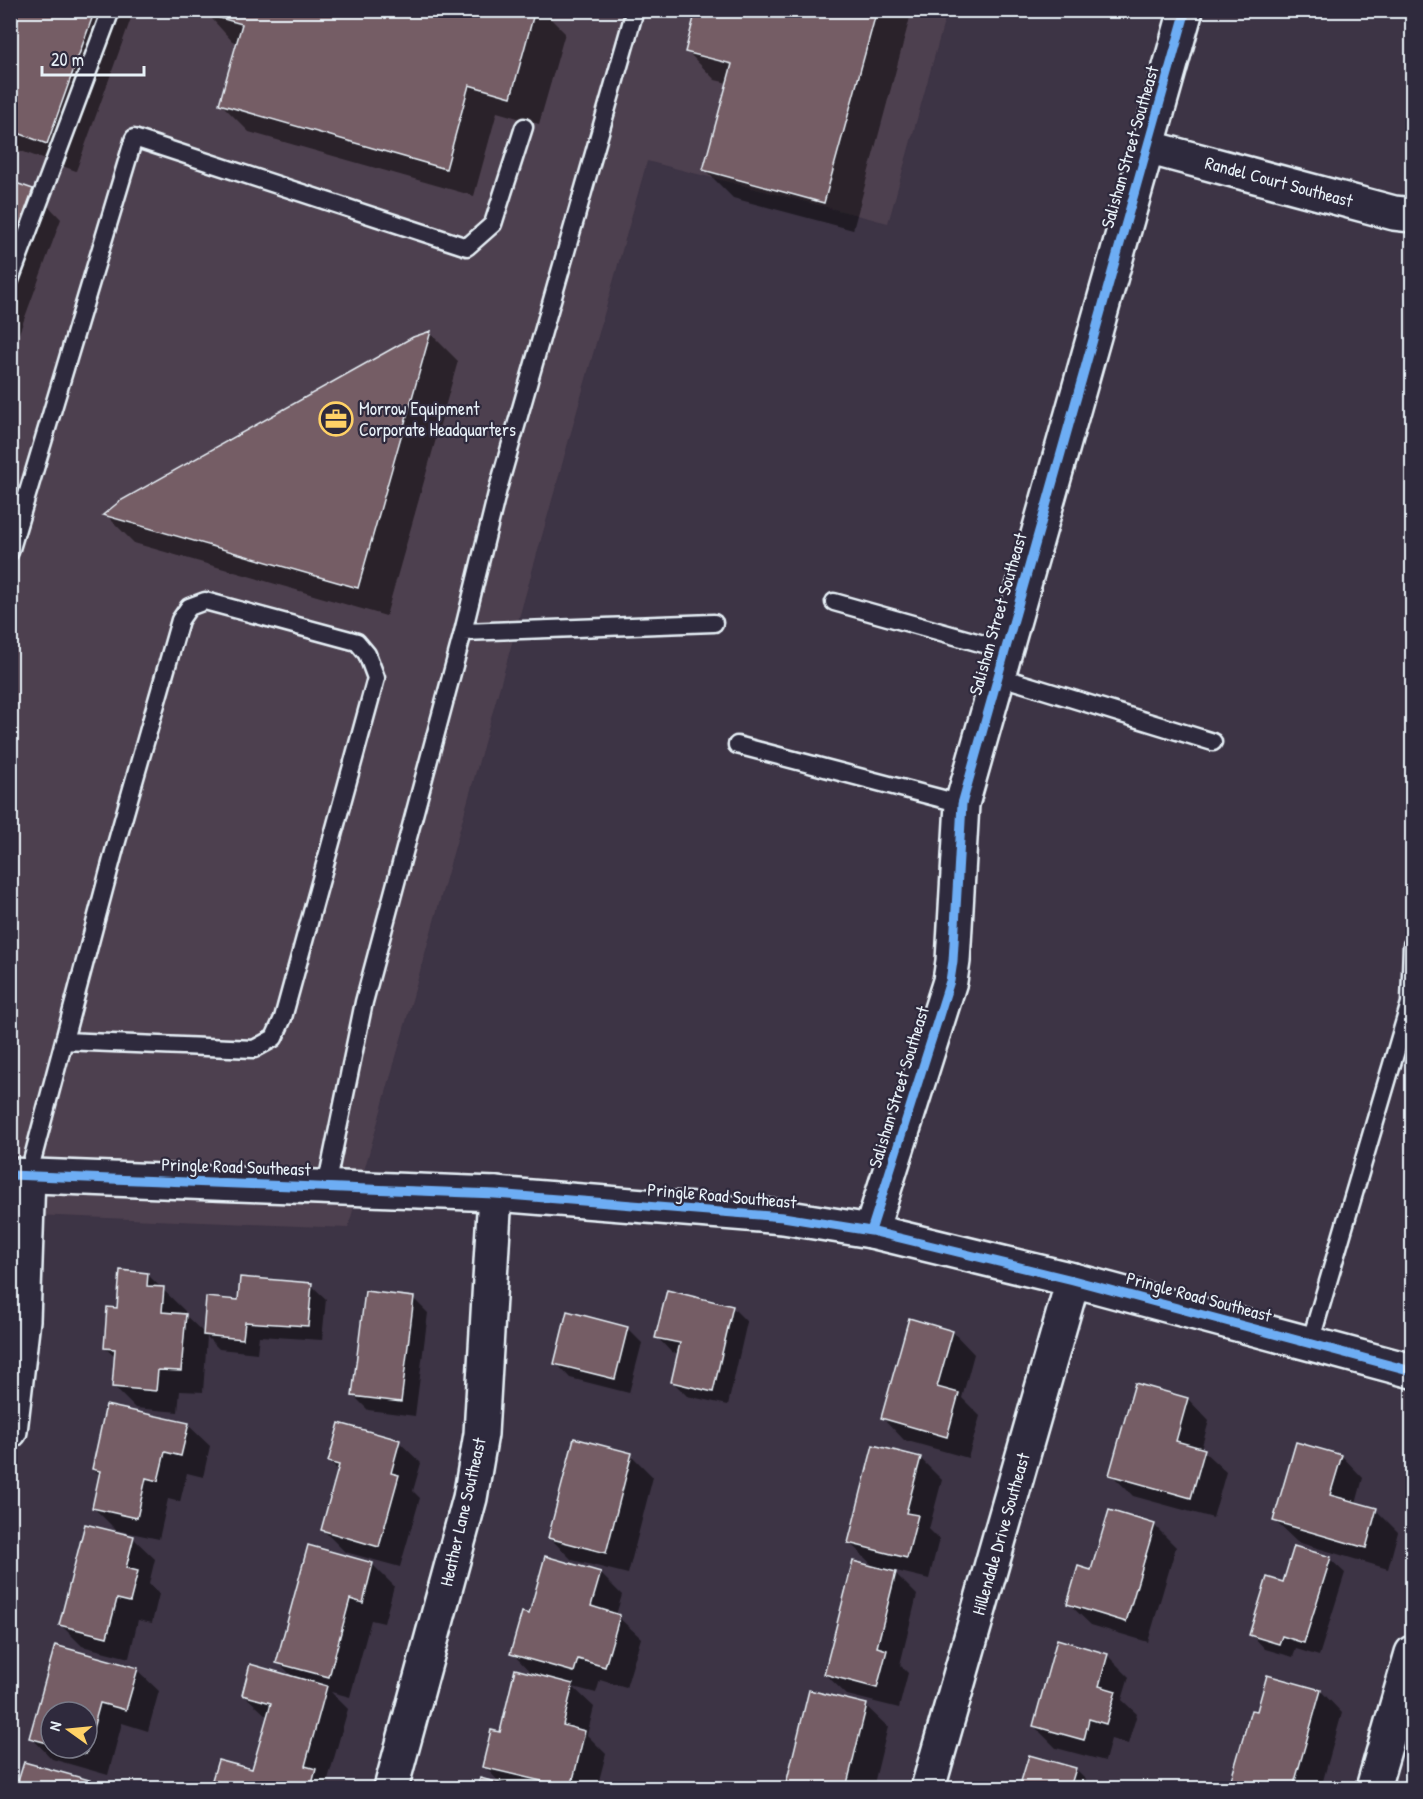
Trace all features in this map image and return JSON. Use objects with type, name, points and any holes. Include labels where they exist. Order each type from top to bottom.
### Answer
[{"type":"street","name":"Salishan Street Southeast","points":[[871,1231],[950,981],[962,804],[1186,10]]},
{"type":"street","name":"Randel Court Southeast","points":[[1147,147],[1394,213],[1413,215]]},
{"type":"street","name":"Pringle Road Southeast","points":[[19,1176],[495,1194],[783,1217],[871,1231],[1073,1280],[1413,1371]]},
{"type":"street","points":[[10,1431],[23,1320],[19,1176]]},
{"type":"street","name":"Heather Lane Southeast","points":[[391,1788],[470,1498],[481,1434],[495,1194]]},
{"type":"street","name":"Hillendale Drive Southeast","points":[[928,1788],[1073,1280]]},
{"type":"street","points":[[1373,1788],[1413,1653]]},
{"type":"lane","points":[[10,280],[111,10]]},
{"type":"lane","points":[[326,1187],[364,1002],[463,632],[498,489],[636,10]]},
{"type":"lane","points":[[10,552],[134,138],[467,247],[493,224],[524,127]]},
{"type":"lane","points":[[19,1176],[64,1041],[180,620],[189,607],[206,601],[357,642],[367,654],[376,678],[283,1018],[274,1038],[254,1049],[64,1041]]},
{"type":"lane","points":[[834,602],[952,633],[1001,663],[1213,742]]},
{"type":"lane","points":[[463,632],[714,623]]},
{"type":"lane","points":[[737,745],[962,804]]},
{"type":"lane","points":[[1310,1343],[1410,1003],[1413,945]]},
{"type":"shaded area","points":[[11,11],[947,11],[888,223],[647,161],[348,1228],[11,1214]]},
{"type":"building","points":[[10,10],[95,10],[47,144],[10,130]]},
{"type":"building","points":[[203,10],[535,10],[511,97],[469,85],[446,169],[219,104],[242,24],[202,13]]},
{"type":"building","points":[[696,10],[877,10],[824,203],[703,170],[732,64],[685,52]]},
{"type":"building","points":[[10,181],[33,189],[10,252]]},
{"type":"building","name":"Morrow Equipment Corporate Headquarters","points":[[431,331],[358,588],[103,515],[120,501],[413,337]]},
{"type":"building","points":[[120,1270],[148,1273],[147,1286],[164,1287],[162,1312],[186,1314],[181,1371],[158,1370],[156,1391],[112,1387],[115,1349],[104,1348],[107,1307],[117,1308]]},
{"type":"building","points":[[240,1277],[312,1283],[308,1326],[245,1322],[243,1339],[203,1335],[206,1297],[238,1300]]},
{"type":"building","points":[[667,1290],[733,1306],[713,1392],[671,1382],[680,1343],[655,1338]]},
{"type":"building","points":[[365,1291],[414,1297],[401,1402],[352,1396]]},
{"type":"building","points":[[567,1311],[628,1327],[615,1379],[554,1364]]},
{"type":"building","points":[[909,1318],[953,1331],[937,1387],[959,1393],[947,1437],[881,1418]]},
{"type":"building","points":[[1135,1383],[1188,1398],[1176,1441],[1205,1449],[1191,1498],[1109,1475]]},
{"type":"building","points":[[106,1405],[189,1423],[181,1456],[165,1452],[158,1481],[146,1478],[137,1518],[92,1508],[100,1471],[92,1469]]},
{"type":"building","points":[[339,1423],[400,1440],[391,1473],[399,1475],[379,1547],[321,1530],[339,1465],[328,1462]]},
{"type":"building","points":[[574,1438],[632,1453],[606,1553],[548,1538]]},
{"type":"building","points":[[1296,1442],[1342,1455],[1330,1495],[1377,1508],[1366,1548],[1273,1521]]},
{"type":"building","points":[[873,1445],[921,1457],[906,1513],[918,1515],[907,1558],[848,1543]]},
{"type":"building","points":[[1109,1510],[1155,1524],[1126,1622],[1067,1604],[1078,1566],[1091,1570]]},
{"type":"building","points":[[85,1524],[134,1536],[126,1568],[138,1571],[130,1602],[117,1599],[107,1637],[59,1625]]},
{"type":"building","points":[[308,1545],[373,1563],[363,1603],[350,1599],[329,1677],[276,1663]]},
{"type":"building","points":[[1294,1546],[1331,1557],[1304,1643],[1282,1636],[1279,1644],[1249,1635],[1267,1577],[1283,1582]]},
{"type":"building","points":[[545,1556],[601,1572],[591,1606],[620,1615],[605,1667],[578,1659],[574,1672],[510,1654],[522,1612],[529,1614]]},
{"type":"building","points":[[853,1561],[896,1572],[877,1647],[887,1650],[877,1688],[824,1674]]},
{"type":"building","points":[[1057,1639],[1108,1654],[1099,1686],[1116,1691],[1106,1724],[1089,1719],[1084,1740],[1033,1726]]},
{"type":"building","points":[[55,1645],[138,1668],[126,1710],[100,1703],[99,1707],[99,1700],[40,1700]]},
{"type":"building","points":[[250,1664],[327,1686],[305,1766],[316,1769],[311,1788],[242,1788],[212,1780],[218,1760],[252,1769],[271,1703],[242,1695]]},
{"type":"building","points":[[515,1669],[573,1684],[563,1725],[585,1731],[571,1788],[482,1767],[491,1730],[500,1732]]},
{"type":"building","points":[[1267,1675],[1321,1690],[1293,1788],[1251,1788],[1230,1783],[1251,1710],[1257,1711]]},
{"type":"building","points":[[809,1690],[867,1704],[846,1788],[785,1788]]},
{"type":"building","points":[[39,1702],[39,1741],[29,1738]]},
{"type":"building","points":[[1029,1755],[1076,1768],[1070,1788],[1019,1788]]},
{"type":"building","points":[[24,1762],[104,1784],[103,1788],[16,1788]]},
{"type":"building","points":[[480,1778],[519,1788],[477,1788]]},
{"type":"cycle path","points":[[871,1231],[950,981],[962,804],[1186,10]]},
{"type":"cycle path","points":[[10,1175],[495,1194],[783,1217],[871,1231],[1073,1280],[1412,1371]]},
{"type":"place","name":"Morrow Equipment Corporate Headquarters","points":[[336,419]]}]
